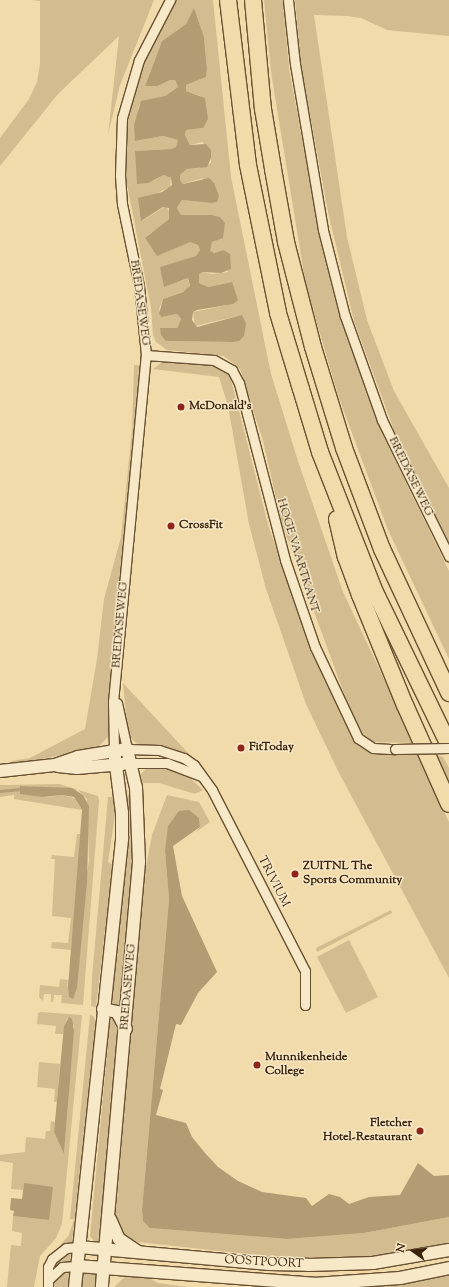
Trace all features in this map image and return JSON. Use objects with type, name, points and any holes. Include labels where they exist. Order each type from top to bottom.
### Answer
[{"type":"highway","points":[[228,0],[234,61],[248,165],[278,313],[320,452],[346,557],[405,705],[449,804]]},
{"type":"highway","points":[[253,0],[264,109],[273,169],[286,242],[313,347],[344,448],[374,529],[424,644],[449,694]]},
{"type":"highway","points":[[320,452],[375,592],[449,746]]},
{"type":"street","name":"BREDASEWEG","points":[[75,1287],[122,837],[112,718],[146,355],[139,286],[122,204],[120,175],[122,118],[139,60],[170,0]]},
{"type":"street","name":"BREDASEWEG","points":[[288,0],[295,64],[323,230],[345,316],[382,420],[449,556]]},
{"type":"street","name":"HOGE VAARTKANT","points":[[146,355],[214,360],[232,370],[239,383],[274,522],[312,640],[358,738],[373,748],[396,749],[449,746]]},
{"type":"street","name":"BREDASEWEG","points":[[102,1287],[126,1029],[140,835],[138,797],[131,763],[118,718],[115,688]]},
{"type":"street","points":[[0,771],[55,765],[114,750],[127,749]]},
{"type":"street","name":"TRIVIUM","points":[[127,749],[147,749],[172,753],[194,765],[212,790],[305,971],[305,1005]]},
{"type":"street","points":[[55,765],[77,768],[131,763],[167,764],[201,776]]},
{"type":"street","points":[[103,1009],[117,1012],[126,1029]]},
{"type":"street","points":[[108,1215],[119,1238],[140,1253]]},
{"type":"street","points":[[48,1284],[48,1267],[52,1259],[66,1248],[79,1247]]},
{"type":"street","name":"OOSTPOORT","points":[[79,1247],[308,1266],[373,1263],[449,1250]]},
{"type":"street","points":[[48,1284],[62,1267],[77,1266]]},
{"type":"street","name":"OOSTPOORT","points":[[77,1266],[314,1284],[400,1278],[449,1268]]},
{"type":"shaded area","points":[[31,0],[154,0],[120,85],[108,135],[119,36],[58,94],[0,166],[0,138],[29,99],[37,82],[40,64],[40,1]]},
{"type":"shaded area","points":[[175,0],[213,0],[231,177],[271,374],[298,461],[343,592],[414,743],[373,742],[362,733],[354,721],[282,524],[263,441],[240,369],[224,356],[167,350],[156,342],[153,335],[151,308],[124,169],[126,120],[138,68]],"holes":[[[194,9],[204,37],[207,69],[206,77],[186,85],[186,91],[201,96],[203,128],[186,130],[185,135],[190,145],[202,142],[211,150],[211,163],[199,168],[187,169],[180,175],[180,180],[183,184],[203,178],[211,203],[182,200],[177,208],[181,215],[211,215],[210,251],[213,253],[223,250],[228,272],[212,274],[203,272],[199,274],[199,283],[208,287],[232,282],[227,305],[193,312],[195,326],[242,315],[239,341],[233,342],[166,341],[163,328],[177,328],[181,319],[177,314],[162,317],[159,309],[163,299],[190,289],[188,278],[181,281],[182,261],[196,256],[200,250],[198,245],[190,242],[153,250],[145,238],[169,219],[170,213],[166,206],[142,221],[155,194],[170,187],[171,178],[164,175],[153,181],[135,151],[171,149],[176,147],[178,140],[163,136],[135,141],[139,105],[165,96],[178,87],[175,80],[170,80],[158,86],[145,86],[162,41],[186,24]]]},
{"type":"shaded area","points":[[264,0],[283,0],[289,68],[316,215],[343,324],[383,435],[449,571],[449,659],[388,530],[339,398],[306,286],[271,72]]},
{"type":"shaded area","points":[[295,0],[449,0],[449,36],[387,30],[361,18],[314,15],[347,237],[367,320],[394,391],[449,488],[449,544],[394,430],[354,321],[328,212],[301,66]]},
{"type":"shaded area","points":[[194,8],[204,37],[207,69],[206,77],[186,85],[186,91],[205,98],[208,119],[203,128],[186,130],[185,135],[190,145],[206,144],[211,150],[211,158],[207,167],[187,169],[180,175],[180,180],[183,184],[209,178],[214,183],[219,196],[217,202],[211,203],[182,200],[177,208],[181,215],[211,215],[220,217],[225,223],[223,238],[212,242],[210,251],[214,253],[223,250],[230,254],[231,269],[221,273],[203,272],[199,274],[199,283],[208,287],[232,282],[238,300],[233,304],[197,310],[193,312],[192,320],[197,327],[242,315],[246,323],[244,336],[239,341],[233,342],[166,341],[161,335],[160,328],[177,328],[181,319],[177,314],[162,317],[159,314],[163,299],[183,292],[190,286],[188,278],[164,287],[160,267],[196,256],[200,250],[198,245],[190,242],[157,256],[145,238],[169,219],[169,208],[163,207],[141,221],[138,198],[162,192],[172,185],[171,178],[164,175],[148,183],[137,184],[135,151],[171,149],[176,147],[178,140],[163,136],[135,141],[134,125],[141,101],[165,96],[178,87],[175,80],[170,80],[158,86],[145,86],[162,41],[186,24]]},
{"type":"shaded area","points":[[164,361],[210,363],[219,365],[230,376],[269,528],[314,650],[351,734],[359,745],[371,752],[418,755],[449,822],[449,978],[338,771],[306,704],[266,589],[249,524],[228,406],[219,377],[153,369]]},
{"type":"shaded area","points":[[134,365],[141,366],[108,737],[94,751],[66,754],[18,764],[11,761],[30,758],[85,729],[97,659],[104,599],[121,537],[132,430]]},
{"type":"shaded area","points":[[123,683],[189,754],[158,745],[137,744],[128,735]]},
{"type":"shaded area","points":[[435,755],[443,757],[449,768],[449,788]]},
{"type":"shaded area","points":[[157,766],[190,778],[203,790],[195,794],[159,783],[142,783],[141,774],[146,769]]},
{"type":"shaded area","points":[[59,784],[98,796],[99,801],[83,1005],[61,1003],[62,995],[54,995],[53,1002],[51,1002],[51,994],[44,994],[43,1001],[39,997],[40,985],[59,987],[60,979],[68,980],[67,991],[89,861],[87,799],[78,790],[20,786],[21,794],[47,797],[62,795],[74,798],[82,810],[14,799],[14,795],[0,797],[0,785]]},
{"type":"shaded area","points":[[20,786],[72,788],[83,795],[89,806],[87,882],[77,988],[73,999],[69,997],[68,987],[82,810],[74,797],[62,795],[42,797],[20,794]]},
{"type":"shaded area","points":[[131,794],[133,860],[122,974],[120,1034],[102,1232],[99,1241],[94,1241],[90,1236],[126,850],[123,796]]},
{"type":"shaded area","points":[[167,795],[199,802],[210,822],[196,832],[200,827],[199,818],[165,851],[169,899],[142,1210],[143,1221],[151,1228],[287,1239],[364,1233],[449,1217],[449,1245],[396,1256],[330,1258],[264,1256],[138,1242],[123,1234],[116,1222],[116,1210],[141,893],[152,835]]},
{"type":"shaded area","points":[[108,797],[113,797],[116,808],[108,862],[113,865],[96,1007],[91,1006],[92,977]]},
{"type":"shaded area","points":[[189,810],[199,818],[200,827],[173,846],[182,896],[217,972],[198,993],[181,1025],[176,1024],[160,1089],[163,1090],[156,1115],[186,1123],[192,1137],[205,1153],[218,1167],[238,1181],[262,1192],[306,1198],[312,1206],[329,1194],[340,1197],[349,1204],[369,1197],[400,1195],[418,1163],[434,1176],[449,1175],[449,1217],[364,1233],[287,1239],[150,1228],[143,1221],[142,1210],[169,899],[165,851],[168,826],[179,811]]},
{"type":"shaded area","points":[[77,834],[80,834],[79,864],[71,950],[51,948],[52,942],[68,943],[71,918],[52,916],[55,859],[51,859],[52,855],[74,857]]},
{"type":"shaded area","points":[[391,910],[392,913],[317,952],[316,948]]},
{"type":"shaded area","points":[[349,940],[378,997],[346,1013],[317,957]]},
{"type":"shaded area","points":[[38,1013],[82,1015],[62,1224],[56,1238],[40,1256],[34,1287],[7,1287],[11,1245],[21,1246],[22,1233],[12,1231],[13,1216],[49,1220],[24,1184],[23,1190],[11,1189],[13,1163],[0,1161],[0,1155],[25,1152],[26,1137],[45,1139],[46,1131],[50,1131],[51,1121],[55,1122],[54,1132],[64,1154],[74,1026],[67,1018],[63,1034],[55,1034],[56,1026],[37,1024]]},
{"type":"shaded area","points":[[90,1015],[93,1016],[96,1021],[72,1243],[52,1255],[69,1235],[74,1219],[70,1219]]},
{"type":"shaded area","points":[[69,1017],[72,1019],[74,1031],[64,1154],[54,1132],[64,1026]]},
{"type":"shaded area","points":[[39,1062],[60,1064],[57,1102],[54,1102],[55,1089],[37,1087]]},
{"type":"shaded area","points":[[24,1183],[53,1187],[49,1220],[13,1216],[14,1211],[10,1210],[11,1198],[22,1199]]},
{"type":"shaded area","points":[[68,1253],[71,1253],[70,1262],[53,1271],[58,1259]]},
{"type":"shaded area","points":[[71,1269],[69,1287],[53,1287],[60,1272]]},
{"type":"shaded area","points":[[83,1272],[97,1273],[97,1287],[80,1287]]},
{"type":"shaded area","points":[[449,1275],[449,1287],[363,1287],[424,1280]]},
{"type":"shaded area","points":[[126,1276],[145,1276],[158,1283],[188,1287],[114,1287]]},
{"type":"waterway","points":[[0,791],[20,789]]},
{"type":"place","name":"McDonald's","points":[[181,407]]},
{"type":"place","name":"CrossFit","points":[[171,526]]},
{"type":"place","name":"FitToday","points":[[241,748]]},
{"type":"place","name":"ZUITNL The Sports Community","points":[[295,874]]},
{"type":"place","name":"Munnikenheide College","points":[[257,1065]]},
{"type":"place","name":"Fletcher Hotel-Restaurant","points":[[420,1131]]}]
